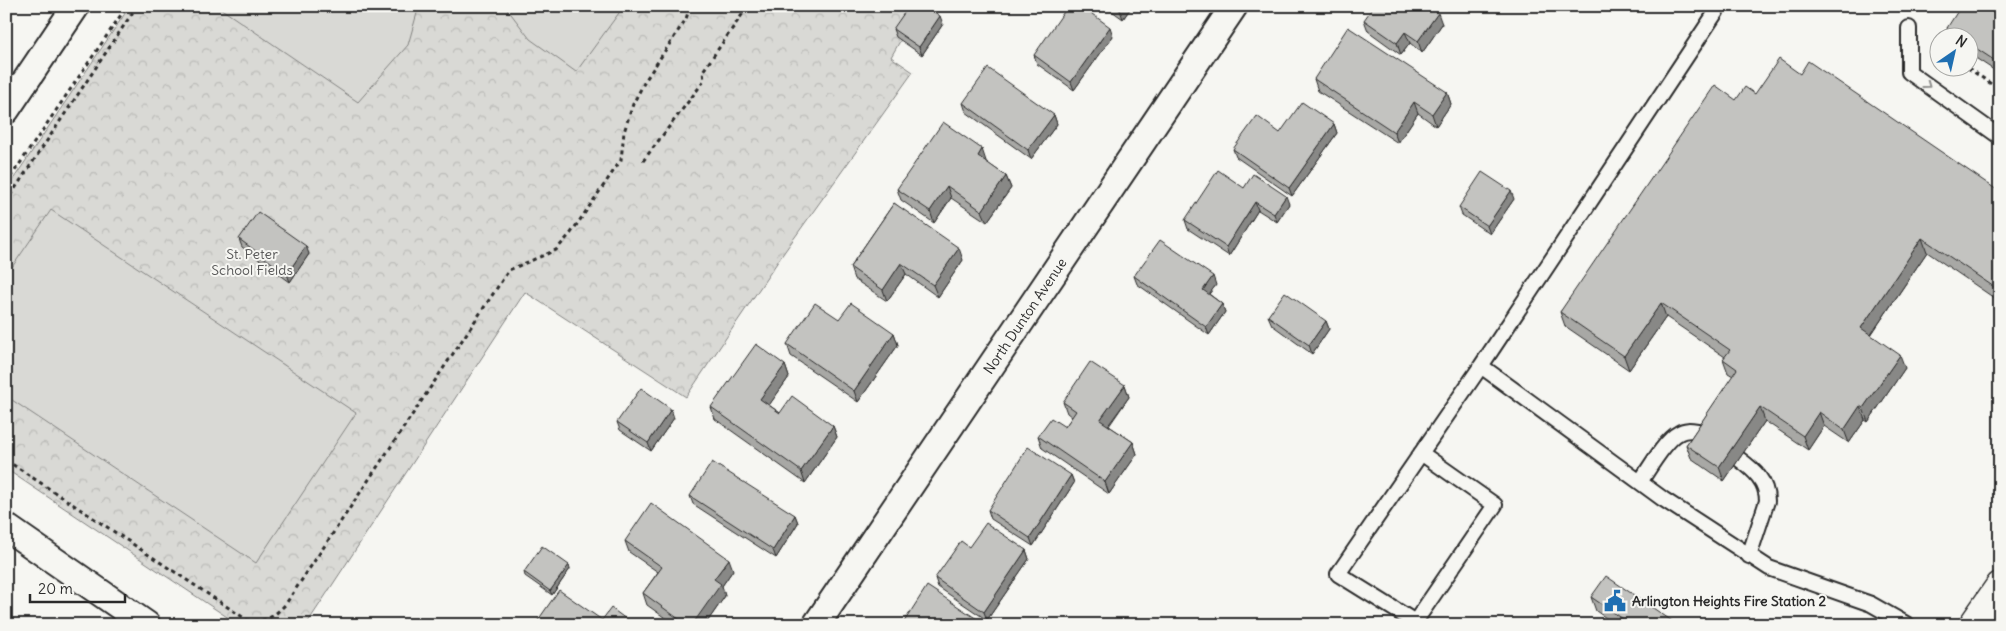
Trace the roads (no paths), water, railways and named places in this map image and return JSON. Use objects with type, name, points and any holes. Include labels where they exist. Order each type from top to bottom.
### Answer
[{"type":"main road","points":[[1973,625],[2000,586]]},
{"type":"street","points":[[6,110],[76,6]]},
{"type":"street","name":"North Dunton Avenue","points":[[816,625],[1234,6]]},
{"type":"street","points":[[6,527],[147,625]]},
{"type":"lane","points":[[1421,453],[1495,505],[1415,622],[1338,574],[1421,453],[1481,366],[1716,12]]},
{"type":"lane","points":[[1909,28],[1909,72],[2000,137]]},
{"type":"lane","points":[[1481,366],[1640,482],[1749,556],[1769,568],[1872,604],[1908,625]]},
{"type":"lane","points":[[1640,482],[1669,442],[1678,433],[1688,430],[1698,431]]},
{"type":"lane","points":[[1739,459],[1762,480],[1767,491],[1767,500],[1749,556]]},
{"type":"place","name":"Arlington Heights Fire Station 2","points":[[1615,601]]},
{"type":"park label","name":"St. Peter School Fields","points":[[252,262]]}]
